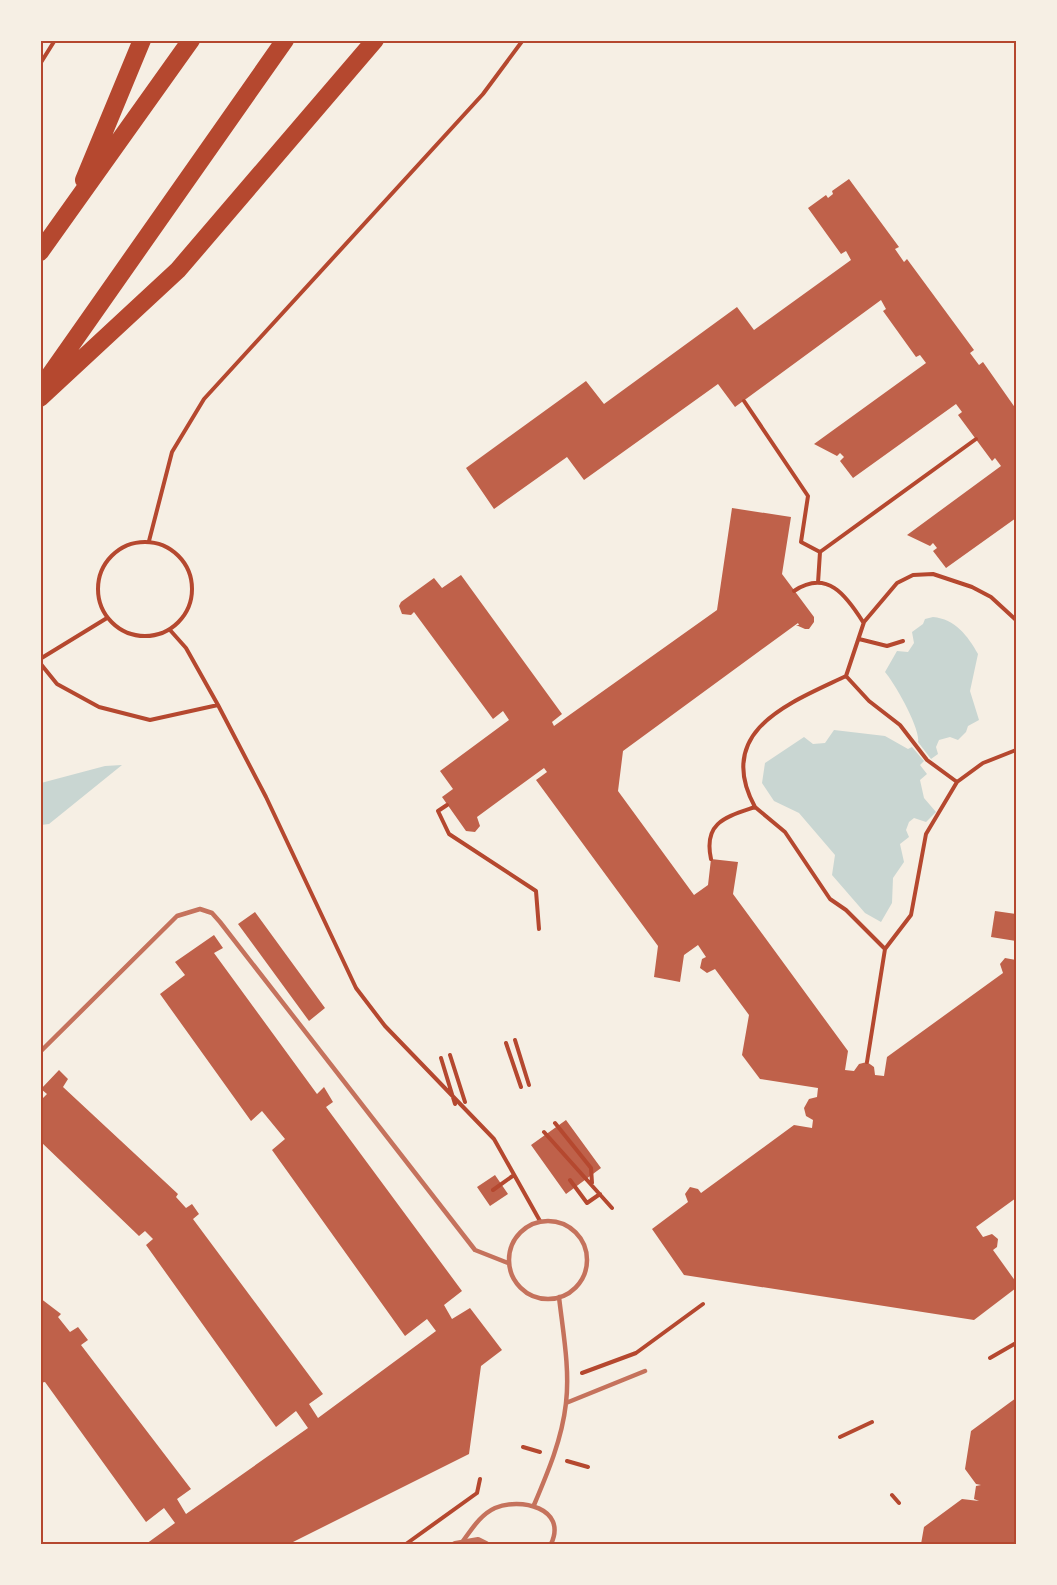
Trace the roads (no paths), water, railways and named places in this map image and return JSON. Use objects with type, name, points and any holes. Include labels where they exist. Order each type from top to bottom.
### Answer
[{"type":"highway","points":[[72,211],[142,40]]},
{"type":"highway","points":[[40,252],[72,211],[191,40]]},
{"type":"highway","points":[[40,389],[285,40]]},
{"type":"highway","points":[[40,398],[178,270],[375,40]]},
{"type":"street","points":[[455,1545],[463,1541],[478,1540],[486,1545]]},
{"type":"lane","points":[[40,1052],[177,916],[200,909],[212,912],[475,1250],[508,1263]]},
{"type":"lane","points":[[540,1221],[554,1221],[566,1225],[576,1233],[585,1251],[586,1270],[580,1282],[559,1297],[545,1299],[532,1296],[520,1288],[512,1276],[508,1263],[510,1249],[516,1236],[527,1226],[540,1221]]},
{"type":"lane","points":[[534,1504],[554,1457],[566,1404],[567,1378],[559,1297]]},
{"type":"lane","points":[[566,1404],[645,1371]]},
{"type":"lane","points":[[463,1541],[477,1521],[494,1509],[514,1503],[534,1504],[548,1513],[554,1525],[551,1545]]}]
